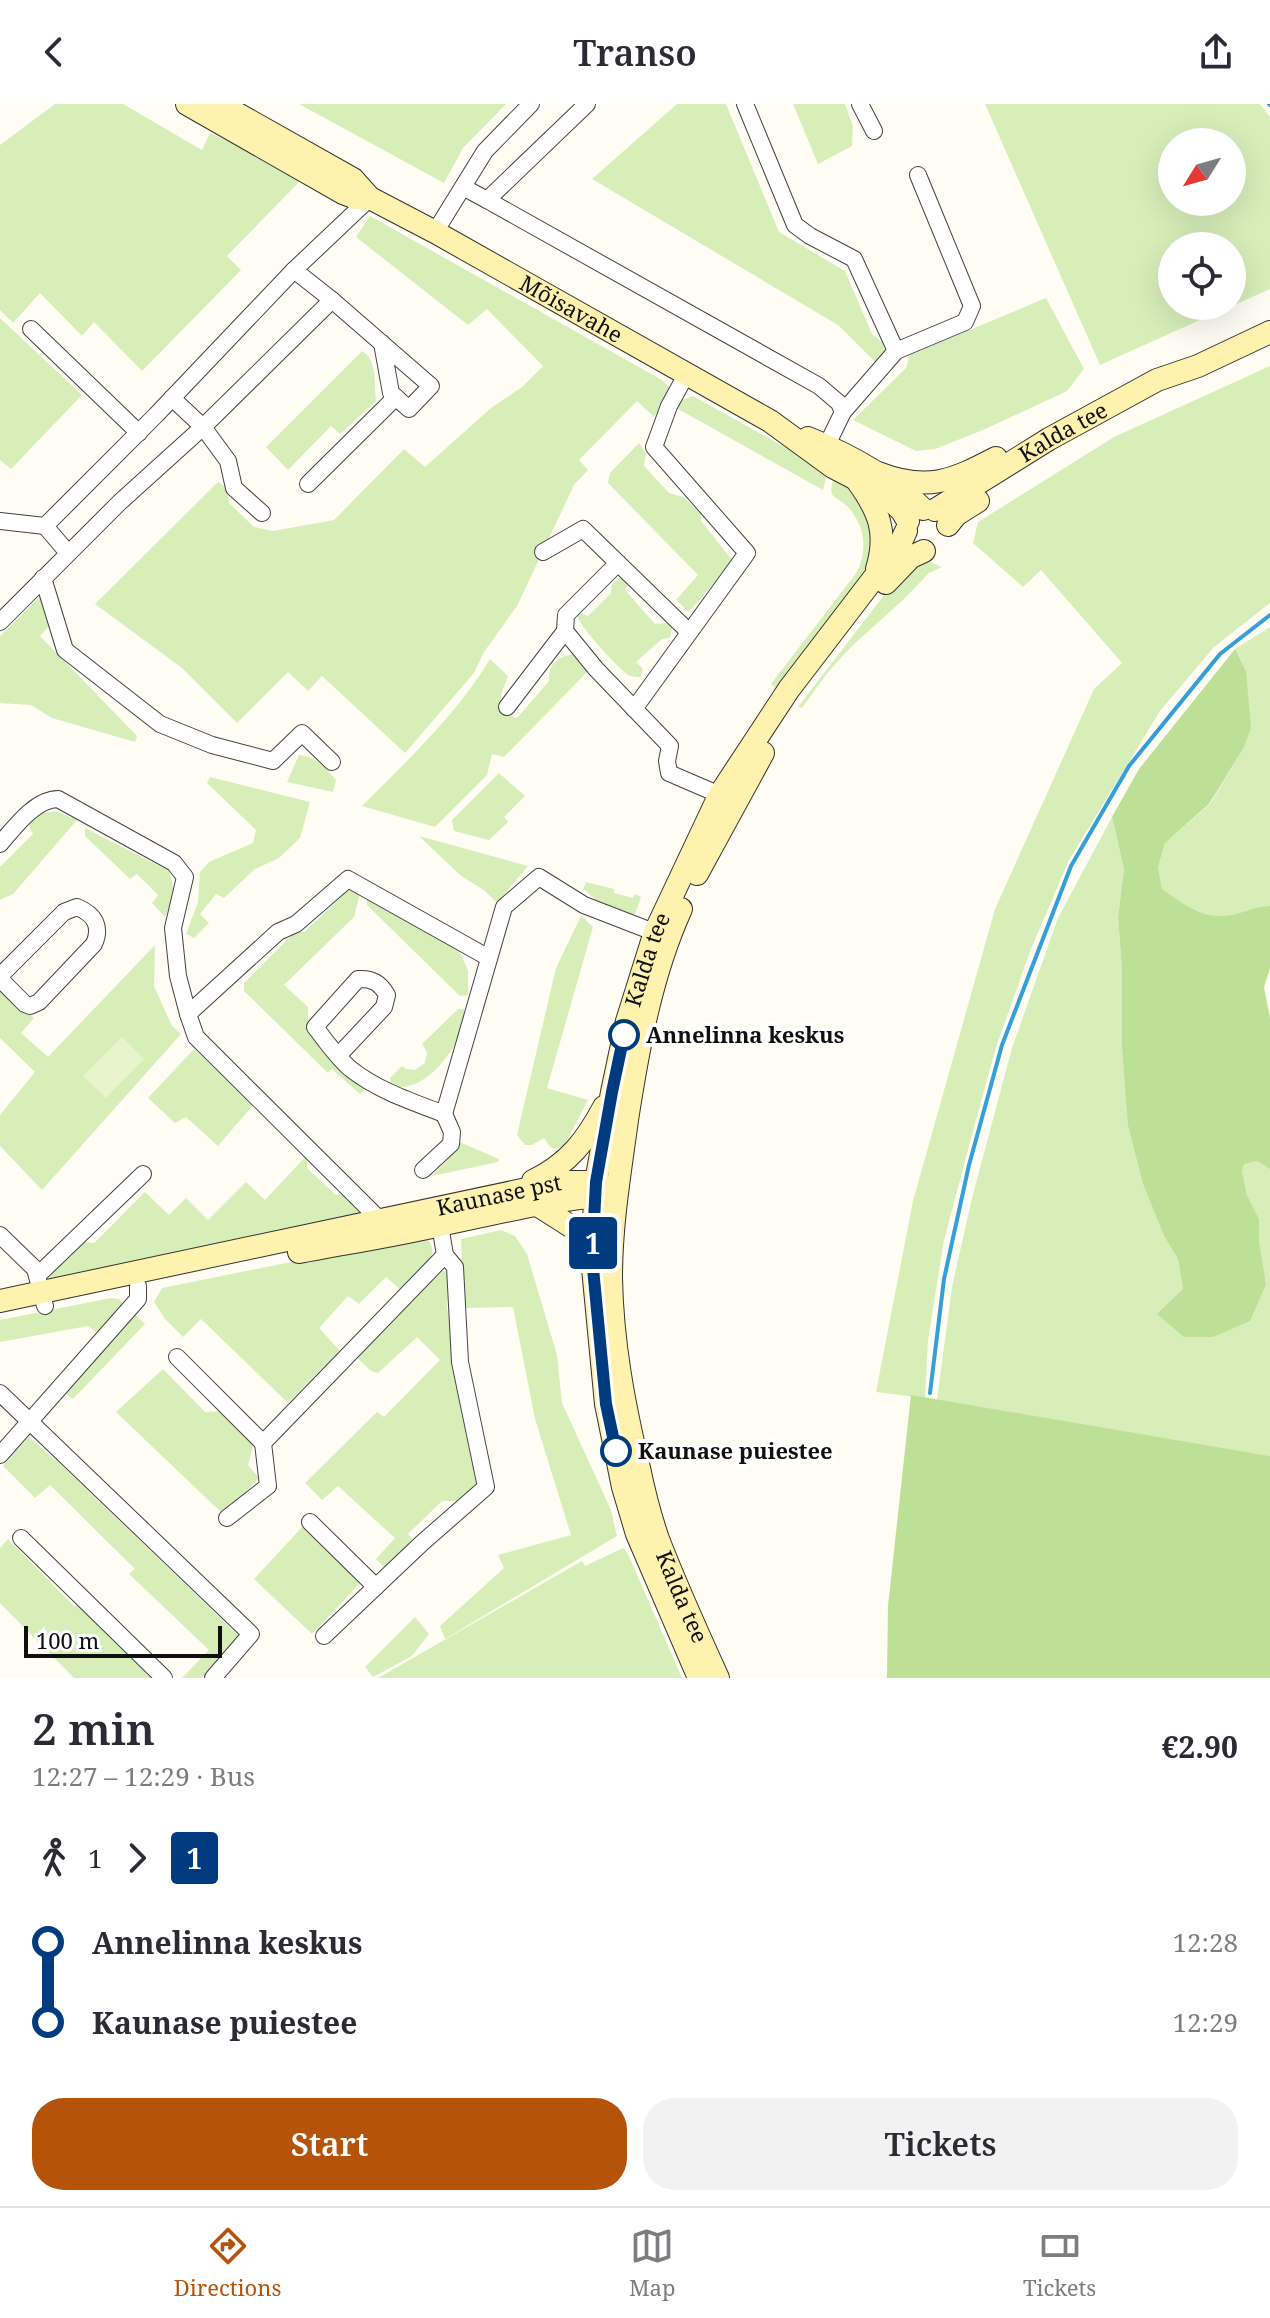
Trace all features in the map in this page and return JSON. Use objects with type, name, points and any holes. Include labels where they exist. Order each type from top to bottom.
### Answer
[{"type":"street","name":"Mõisavahe","points":[[187,104],[343,193],[356,198],[370,198]]},
{"type":"street","name":"Mõisavahe","points":[[220,104],[353,179],[370,198],[824,452],[878,473],[924,519]]},
{"type":"street","points":[[435,232],[485,151],[531,104]]},
{"type":"street","points":[[487,200],[587,104]]},
{"type":"street","points":[[745,104],[795,225],[854,259],[896,351]]},
{"type":"street","points":[[860,104],[874,131]]},
{"type":"street","points":[[824,452],[843,412],[896,351],[965,322],[972,306],[918,175]]},
{"type":"street","points":[[463,187],[819,386],[839,403],[843,412]]},
{"type":"street","points":[[45,526],[139,433],[294,270],[370,198]]},
{"type":"street","points":[[294,270],[332,300],[382,343],[431,386],[409,409],[391,393],[382,343]]},
{"type":"street","points":[[0,622],[120,502],[203,427],[332,300]]},
{"type":"street","points":[[31,329],[139,433]]},
{"type":"street","name":"Kalda tee","points":[[699,1678],[637,1534],[623,1487],[606,1404],[592,1258],[603,1191],[612,1092],[627,1021],[662,935],[697,874],[727,798],[789,689],[875,575],[924,519],[1049,439],[1157,380],[1198,366],[1270,332]]},
{"type":"street","name":"Kalda tee","points":[[924,519],[956,515],[1085,434],[1164,391],[1198,366]]},
{"type":"street","points":[[634,709],[747,553],[654,447],[669,406],[686,375]]},
{"type":"street","points":[[308,484],[396,397]]},
{"type":"street","points":[[172,398],[203,427],[228,461],[234,488],[262,513]]},
{"type":"street","points":[[878,473],[919,484],[941,482],[975,469],[1029,441],[1049,439]]},
{"type":"street","name":"Mõisavahe","points":[[824,452],[855,478],[883,493],[902,511],[924,519]]},
{"type":"street","points":[[855,478],[871,500],[880,520],[883,541],[875,575]]},
{"type":"street","points":[[924,519],[910,543],[924,551]]},
{"type":"street","name":"Kalda tee","points":[[727,798],[896,569],[911,557],[943,544],[947,538],[924,519]]},
{"type":"street","points":[[0,521],[45,526],[68,553]]},
{"type":"street","points":[[543,552],[583,529],[689,632]]},
{"type":"street","points":[[507,707],[565,631],[566,615],[618,563]]},
{"type":"street","points":[[43,578],[65,650],[160,724],[212,745],[273,761],[302,733],[332,762]]},
{"type":"street","points":[[565,631],[596,669],[670,746],[667,761],[669,773],[727,798]]},
{"type":"street","points":[[0,844],[37,807],[48,799],[58,799],[174,863],[185,877],[173,928],[178,976],[196,1037],[380,1229]]},
{"type":"street","points":[[423,1170],[451,1144],[452,1132],[444,1114],[504,907],[539,877],[584,905],[662,935]]},
{"type":"street","points":[[188,1014],[278,932],[296,924],[348,879],[489,958]]},
{"type":"street","points":[[77,907],[88,911],[96,921],[99,933],[94,944],[39,1002],[30,1006],[25,1004],[0,978],[64,912],[77,907]]},
{"type":"street","name":"Kalda tee","points":[[662,935],[603,1191],[613,1327],[632,1443],[658,1537],[718,1678]]},
{"type":"street","points":[[338,1056],[384,1007],[387,995],[381,985],[369,978],[358,979],[315,1027],[338,1056],[352,1070],[390,1093],[444,1114]]},
{"type":"street","points":[[514,1191],[555,1169],[581,1146],[612,1092]]},
{"type":"street","points":[[41,1292],[143,1174]]},
{"type":"street","name":"Kaunase pst","points":[[0,1316],[41,1292],[138,1286],[473,1209],[490,1196],[514,1191],[560,1182],[603,1191]]},
{"type":"street","name":"Kaunase pst","points":[[432,1218],[539,1206],[603,1191]]},
{"type":"street","points":[[539,1206],[575,1229],[592,1258]]},
{"type":"street","points":[[324,1636],[486,1487],[460,1362],[455,1267],[445,1255],[432,1218]]},
{"type":"street","name":"Kaunase pst","points":[[0,1301],[380,1229]]},
{"type":"street","points":[[0,1235],[35,1269],[41,1292]]},
{"type":"street","points":[[263,1443],[445,1255]]},
{"type":"street","points":[[0,1455],[138,1299],[138,1286]]},
{"type":"street","points":[[177,1357],[263,1443],[268,1486],[227,1518]]},
{"type":"street","points":[[0,1393],[251,1634],[213,1678]]},
{"type":"street","points":[[310,1522],[376,1587]]},
{"type":"street","points":[[21,1538],[164,1678]]},
{"type":"green space","points":[[55,104],[123,104],[202,150],[210,133],[303,178],[227,256],[241,270],[142,371],[94,322],[82,336],[40,293],[13,323],[0,310],[0,145]]},
{"type":"green space","points":[[299,104],[506,104],[463,148],[444,183]]},
{"type":"green space","points":[[677,104],[726,104],[779,232],[845,271],[872,334],[883,343],[885,355],[877,364],[838,325],[592,179]]},
{"type":"green space","points":[[793,104],[845,104],[853,126],[852,146],[818,164]]},
{"type":"green space","points":[[985,104],[1260,104],[1270,117],[1270,289],[1246,300],[1246,232],[1158,232],[1158,320],[1200,320],[1100,365]]},
{"type":"green space","points":[[370,216],[662,380],[669,387],[669,394],[654,417],[637,401],[579,460],[588,470],[574,485],[517,606],[484,652],[474,673],[405,753],[322,676],[308,691],[288,672],[237,723],[182,668],[95,604],[218,482],[227,488],[229,503],[254,527],[273,531],[334,520],[404,449],[425,467],[543,366],[487,309],[468,325],[356,237]]},
{"type":"green space","points":[[1046,298],[1084,369],[1067,391],[935,449],[916,451],[853,420],[906,368],[910,355]]},
{"type":"green space","points":[[0,318],[82,395],[11,469],[0,460]]},
{"type":"green space","points":[[362,351],[373,366],[376,401],[340,434],[331,426],[288,470],[266,447]]},
{"type":"green space","points":[[1270,366],[1270,603],[1214,647],[1160,711],[1069,860],[1031,949],[996,1047],[973,1131],[944,1240],[928,1340],[925,1398],[876,1392],[913,1201],[995,909],[1094,689],[1122,663],[1041,570],[1023,587],[973,543],[978,522],[1114,437]]},
{"type":"green space","points":[[693,396],[828,471],[823,490],[678,409],[682,400]]},
{"type":"green space","points":[[639,443],[646,453],[644,466],[669,493],[683,497],[701,513],[701,521],[733,561],[689,612],[676,600],[698,575],[608,483],[610,473]]},
{"type":"green space","points":[[834,475],[850,485],[874,520],[872,567],[780,692],[771,684],[857,572],[863,555],[863,538],[858,521],[847,506],[832,494]]},
{"type":"green space","points":[[927,561],[942,567],[929,573],[852,646],[802,708],[798,707],[891,586],[903,573]]},
{"type":"green space","points":[[621,577],[626,579],[628,585],[625,590],[655,624],[666,623],[672,627],[670,638],[662,639],[636,662],[643,669],[641,677],[628,675],[616,664],[591,637],[577,615],[588,616],[611,593],[612,584]]},
{"type":"green space","points":[[41,595],[53,622],[40,636],[137,736],[135,742],[52,718],[31,705],[0,703],[0,636]]},
{"type":"green space","points":[[1270,627],[1270,906],[1228,916],[1207,914],[1189,907],[1162,889],[1158,867],[1165,843],[1210,804],[1243,749],[1246,671],[1235,649]]},
{"type":"green space","points":[[1235,649],[1246,671],[1251,728],[1243,749],[1209,804],[1165,843],[1158,867],[1162,889],[1198,911],[1228,916],[1270,906],[1270,968],[1264,987],[1270,1018],[1270,1169],[1257,1161],[1244,1164],[1242,1171],[1247,1195],[1259,1219],[1266,1284],[1250,1321],[1213,1337],[1184,1337],[1157,1314],[1183,1289],[1178,1259],[1164,1236],[1143,1184],[1128,1125],[1118,917],[1124,869],[1112,817],[1139,769]]},
{"type":"green space","points":[[577,654],[591,668],[504,757],[492,754],[487,775],[435,827],[362,806],[447,718],[490,659],[508,676],[501,696],[501,707],[517,718],[549,681],[553,664],[565,656]]},
{"type":"green space","points":[[299,755],[316,760],[327,770],[336,780],[333,792],[287,782]]},
{"type":"green space","points":[[499,773],[525,796],[504,817],[508,822],[489,840],[454,831],[452,820]]},
{"type":"green space","points":[[210,777],[310,802],[300,838],[279,858],[255,869],[224,898],[216,894],[200,914],[209,923],[194,938],[186,934],[198,902],[200,872],[209,862],[253,843],[256,830],[207,783]]},
{"type":"green space","points":[[56,811],[77,820],[13,894],[0,900],[0,867],[33,834],[27,821],[38,814]]},
{"type":"green space","points":[[1112,817],[1124,869],[1118,917],[1122,1048],[1129,1125],[1143,1184],[1164,1236],[1178,1259],[1183,1289],[1266,1284],[1259,1219],[1247,1195],[1242,1171],[1243,1164],[1257,1161],[1270,1169],[1270,1456],[937,1400],[952,1287],[1012,1048],[1058,918]]},
{"type":"green space","points":[[85,828],[169,871],[173,894],[165,917],[152,903],[158,895],[137,874],[130,879],[85,836]]},
{"type":"green space","points":[[419,836],[528,866],[497,903],[460,875]]},
{"type":"green space","points":[[586,882],[614,889],[614,893],[641,897],[635,914],[607,908],[583,889]]},
{"type":"green space","points":[[349,890],[360,894],[354,917],[284,985],[308,1007],[310,1035],[364,1090],[360,1094],[332,1069],[328,1073],[244,991],[244,983],[295,932],[304,932]]},
{"type":"green space","points":[[367,895],[459,950],[468,971],[468,995],[460,996],[367,905]]},
{"type":"green space","points":[[581,916],[593,927],[547,1088],[588,1100],[565,1144],[557,1149],[550,1147],[544,1138],[532,1145],[525,1145],[517,1135],[556,968]]},
{"type":"green space","points":[[155,945],[154,986],[172,1026],[181,1034],[42,1190],[0,1146],[0,1115],[35,1072],[0,1038],[0,988],[34,1018],[21,1033],[48,1057]]},
{"type":"green space","points":[[458,1009],[464,1009],[464,1021],[453,1049],[442,1062],[418,1083],[404,1087],[391,1085],[390,1078],[402,1066],[415,1070],[425,1063],[427,1052],[422,1044]]},
{"type":"green space","points":[[122,1037],[144,1059],[106,1098],[83,1076]]},
{"type":"green space","points":[[194,1049],[253,1105],[218,1146],[186,1117],[175,1123],[148,1098]]},
{"type":"green space","points":[[457,1141],[499,1159],[498,1162],[432,1176],[457,1150]]},
{"type":"green space","points":[[307,1155],[307,1168],[336,1195],[361,1192],[365,1213],[52,1279],[47,1275],[77,1241],[94,1243],[145,1192],[169,1215],[186,1198],[208,1220],[246,1182],[265,1200]]},
{"type":"green space","points":[[501,1230],[515,1236],[527,1254],[557,1355],[562,1403],[611,1510],[617,1536],[445,1639],[440,1626],[504,1568],[498,1555],[571,1535],[535,1419],[513,1307],[464,1308],[461,1239]]},
{"type":"green space","points":[[424,1235],[430,1243],[431,1258],[403,1292],[386,1277],[359,1304],[348,1296],[319,1328],[340,1351],[288,1403],[201,1319],[183,1337],[154,1302],[162,1288]]},
{"type":"green space","points":[[443,1271],[448,1275],[447,1308],[481,1486],[467,1501],[442,1501],[408,1534],[415,1543],[385,1568],[376,1559],[395,1538],[338,1486],[322,1500],[305,1483],[377,1412],[384,1417],[440,1360],[417,1337],[378,1373],[371,1371],[355,1356]]},
{"type":"green space","points":[[119,1299],[123,1308],[99,1334],[88,1326],[0,1342],[0,1320]]},
{"type":"green space","points":[[131,1311],[145,1324],[73,1399],[64,1392]]},
{"type":"green space","points":[[163,1369],[205,1412],[225,1411],[254,1441],[248,1465],[259,1478],[224,1515],[116,1412]]},
{"type":"green space","points":[[911,1395],[1270,1456],[1270,1678],[887,1678],[888,1606]]},
{"type":"green space","points":[[29,1437],[239,1636],[202,1678],[182,1678],[209,1650],[129,1574],[135,1569],[50,1485],[35,1498],[3,1466]]},
{"type":"green space","points":[[304,1525],[362,1581],[312,1634],[254,1579]]},
{"type":"green space","points":[[8,1539],[74,1606],[91,1603],[169,1678],[74,1678],[0,1603],[0,1548]]},
{"type":"green space","points":[[623,1548],[682,1678],[378,1678],[582,1561],[585,1566]]},
{"type":"green space","points":[[415,1617],[429,1634],[412,1656],[373,1677],[365,1667]]},
{"type":"waterway","points":[[930,1393],[944,1279],[969,1165],[1002,1045],[1071,866],[1129,766],[1220,654],[1270,615]]},
{"type":"bus line","name":"1","points":[[616,1451],[606,1404],[592,1258],[596,1182],[624,1035]]},
{"type":"place","name":"Annelinna keskus","points":[[624,1035]]},
{"type":"place","name":"Kaunase puiestee","points":[[616,1451]]}]
